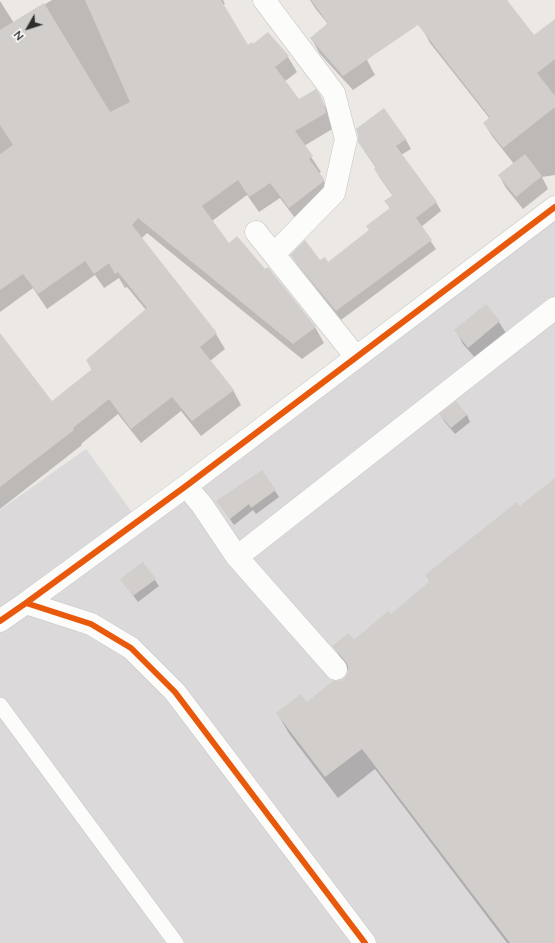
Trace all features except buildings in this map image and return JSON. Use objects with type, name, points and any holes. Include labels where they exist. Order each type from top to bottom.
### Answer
[{"type":"street","points":[[264,0],[334,93],[346,139],[334,193],[274,254]]},
{"type":"street","points":[[0,621],[186,486],[555,207]]},
{"type":"street","points":[[256,232],[356,358]]},
{"type":"street","points":[[237,557],[555,308]]},
{"type":"street","points":[[186,486],[202,504],[237,557],[336,669]]},
{"type":"street","points":[[26,603],[91,624],[131,648],[175,692],[364,943]]},
{"type":"lane","points":[[0,705],[176,943]]},
{"type":"shaded area","points":[[555,212],[555,943],[0,943],[0,510],[86,449],[134,515]]},
{"type":"cycle path","points":[[0,621],[186,486],[555,207]]},
{"type":"cycle path","points":[[26,603],[91,624],[131,648],[175,692],[365,943]]}]
